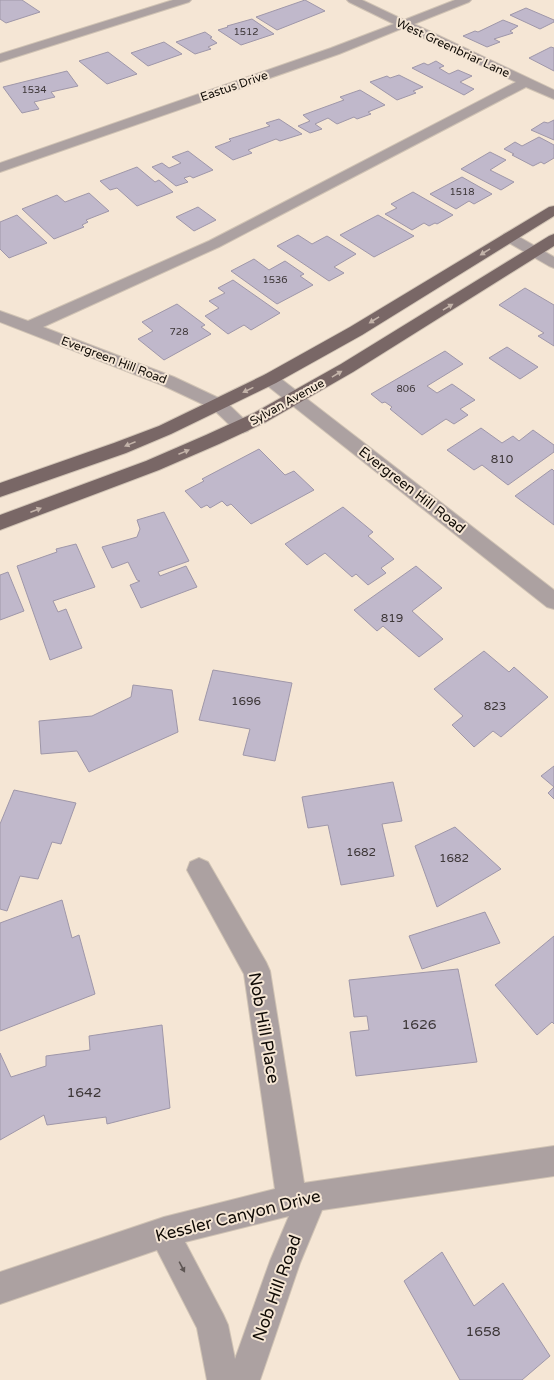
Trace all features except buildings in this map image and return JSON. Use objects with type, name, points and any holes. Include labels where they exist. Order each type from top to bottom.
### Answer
[{"type":"main road","name":"Sylvan Avenue","points":[[0,490],[120,448],[165,430],[219,405],[270,379],[356,331],[554,210]]},
{"type":"main road","name":"Sylvan Avenue","points":[[0,523],[135,472],[242,427],[296,399],[489,282],[554,239]]},
{"type":"street","points":[[0,58],[185,0]]},
{"type":"street","name":"West Greenbriar Lane","points":[[353,0],[554,95]]},
{"type":"street","name":"Eastus Drive","points":[[0,168],[320,56],[404,25],[465,0]]},
{"type":"street","points":[[28,327],[214,244],[526,82]]},
{"type":"street","points":[[509,237],[554,263]]},
{"type":"street","name":"Evergreen Hill Road","points":[[0,316],[168,381],[219,405],[242,427]]},
{"type":"street","name":"Evergreen Hill Road","points":[[270,379],[554,601]]},
{"type":"street","name":"Nob Hill Place","points":[[199,870],[257,971],[303,1198]]},
{"type":"street","name":"Kessler Canyon Drive","points":[[0,1288],[164,1232],[303,1198],[554,1161]]},
{"type":"street","name":"Nob Hill Road","points":[[244,1380],[285,1262],[303,1198]]},
{"type":"street","points":[[164,1232],[212,1325],[223,1380]]}]
